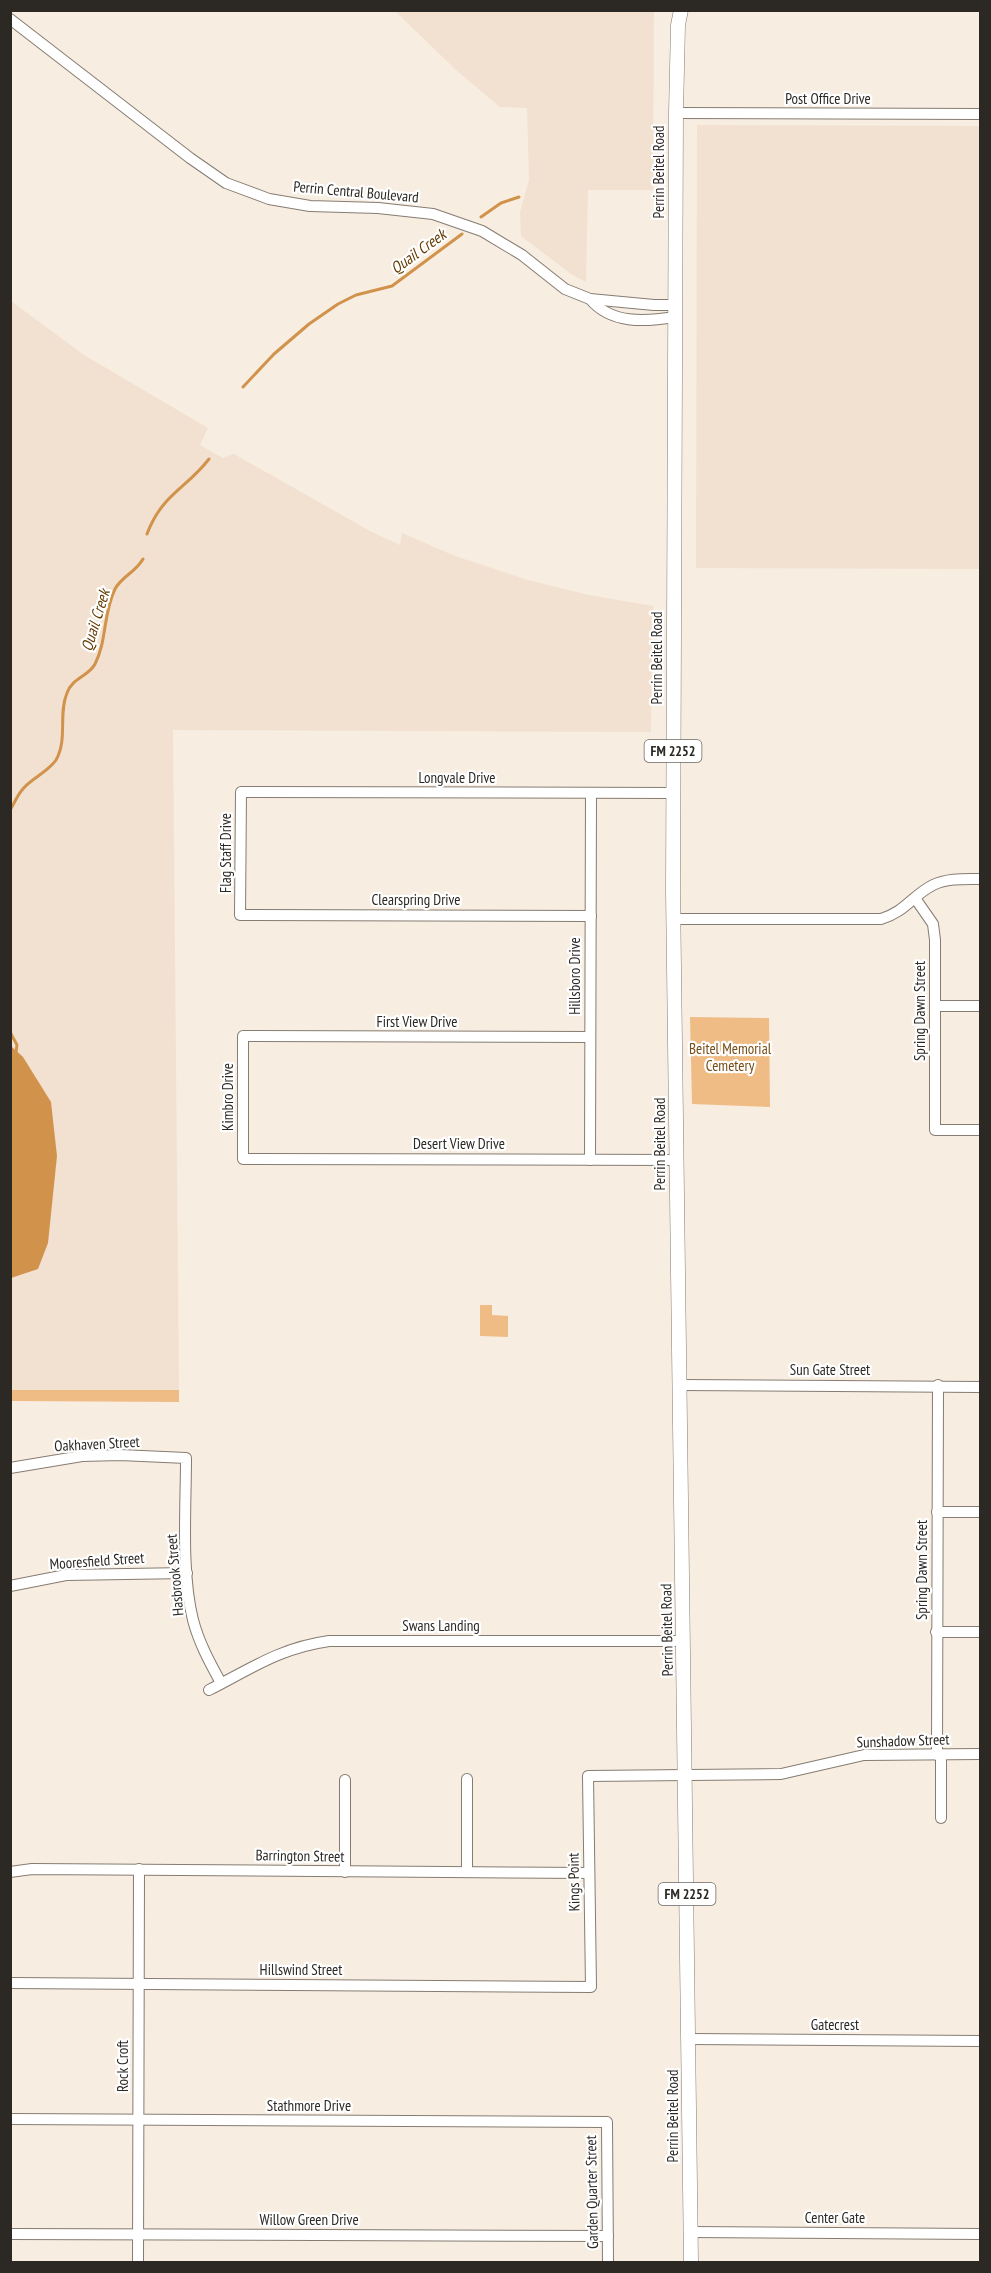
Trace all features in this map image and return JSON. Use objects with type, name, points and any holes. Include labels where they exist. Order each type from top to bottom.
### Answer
[{"type":"main road","name":"Perrin Beitel Road","points":[[675,10],[678,25]]},
{"type":"main road","name":"Perrin Beitel Road","points":[[681,10],[678,25],[674,311],[674,919],[691,2262]]},
{"type":"street","name":"Perrin Central Boulevard","points":[[10,19],[226,183],[268,199],[310,206],[378,208],[433,214],[482,231],[503,243],[565,289],[590,299],[654,305],[674,311]]},
{"type":"street","name":"Post Office Drive","points":[[676,113],[981,114]]},
{"type":"street","name":"Perrin Central Boulevard","points":[[590,299],[597,308],[618,317],[654,320],[674,311]]},
{"type":"street","name":"Longvale Drive","points":[[241,792],[674,793]]},
{"type":"street","name":"Flag Staff Drive","points":[[240,915],[241,792]]},
{"type":"street","name":"Hillsboro Drive","points":[[590,1160],[591,793]]},
{"type":"street","points":[[674,919],[869,920],[892,916],[935,883],[956,879],[981,879]]},
{"type":"street","name":"Spring Dawn Street","points":[[915,898],[933,924],[935,940],[934,1130],[981,1130]]},
{"type":"street","name":"Clearspring Drive","points":[[240,915],[591,916]]},
{"type":"street","points":[[935,1006],[981,1006]]},
{"type":"street","name":"First View Drive","points":[[243,1036],[590,1037]]},
{"type":"street","name":"Kimbro Drive","points":[[243,1036],[243,1159]]},
{"type":"street","name":"Desert View Drive","points":[[243,1159],[676,1160]]},
{"type":"street","name":"Sun Gate Street","points":[[679,1386],[981,1387]]},
{"type":"street","name":"Spring Dawn Street","points":[[938,1386],[936,1632],[941,1818]]},
{"type":"street","name":"Oakhaven Street","points":[[10,1468],[82,1456],[186,1458]]},
{"type":"street","name":"Hasbrook Street","points":[[186,1458],[187,1573],[193,1619],[207,1657],[221,1683]]},
{"type":"street","points":[[937,1512],[981,1512]]},
{"type":"street","name":"Mooresfield Street","points":[[10,1586],[66,1575],[187,1573]]},
{"type":"street","points":[[936,1632],[981,1632]]},
{"type":"street","name":"Swans Landing","points":[[209,1690],[276,1654],[329,1641],[684,1641]]},
{"type":"street","name":"Sunshadow Street","points":[[588,1776],[781,1774],[864,1755],[981,1754]]},
{"type":"street","name":"Kings Point","points":[[588,1776],[591,1987]]},
{"type":"street","points":[[467,1779],[467,1872]]},
{"type":"street","points":[[345,1780],[345,1872]]},
{"type":"street","name":"Barrington Street","points":[[10,1872],[32,1869],[139,1869],[589,1873]]},
{"type":"street","name":"Rock Croft","points":[[138,2262],[139,1869]]},
{"type":"street","name":"Hillswind Street","points":[[10,1983],[591,1987]]},
{"type":"street","name":"Gatecrest","points":[[689,2039],[981,2041]]},
{"type":"street","name":"Stathmore Drive","points":[[10,2119],[607,2122]]},
{"type":"street","name":"Garden Quarter Street","points":[[607,2122],[608,2262]]},
{"type":"street","name":"Center Gate","points":[[690,2232],[981,2234]]},
{"type":"street","name":"Willow Green Drive","points":[[10,2234],[608,2236]]},
{"type":"shaded area","points":[[395,11],[654,11],[653,190],[588,190],[586,282],[571,274],[521,236],[520,212],[529,180],[527,108],[500,107],[456,70]]},
{"type":"shaded area","points":[[697,125],[980,126],[980,569],[696,568]]},
{"type":"shaded area","points":[[11,301],[84,355],[208,428],[200,445],[223,458],[234,454],[370,531],[400,545],[402,533],[455,556],[528,580],[589,595],[653,606],[651,732],[173,730],[179,1390],[11,1390]]},
{"type":"shaded area","points":[[11,1046],[23,1057],[51,1102],[57,1156],[48,1243],[38,1269],[11,1278]]},
{"type":"green space","name":"Beitel Memorial Cemetery","points":[[690,1017],[769,1018],[770,1107],[692,1104]]},
{"type":"green space","points":[[480,1305],[492,1305],[492,1315],[508,1316],[508,1337],[480,1336]]},
{"type":"green space","points":[[11,1390],[179,1390],[179,1402],[11,1401]]},
{"type":"waterway","name":"Quail Creek","points":[[481,217],[501,203],[519,197]]},
{"type":"waterway","name":"Quail Creek","points":[[243,387],[274,354],[309,324],[356,295],[392,286],[462,234]]},
{"type":"waterway","name":"Quail Creek","points":[[147,534],[167,501],[209,459]]},
{"type":"waterway","name":"Quail Creek","points":[[10,810],[26,786],[56,760],[62,744],[63,709],[69,688],[95,664],[102,646],[111,598],[115,589],[143,559]]},
{"type":"waterway","name":"Quail Creek","points":[[10,1032],[17,1045],[16,1052]]}]
